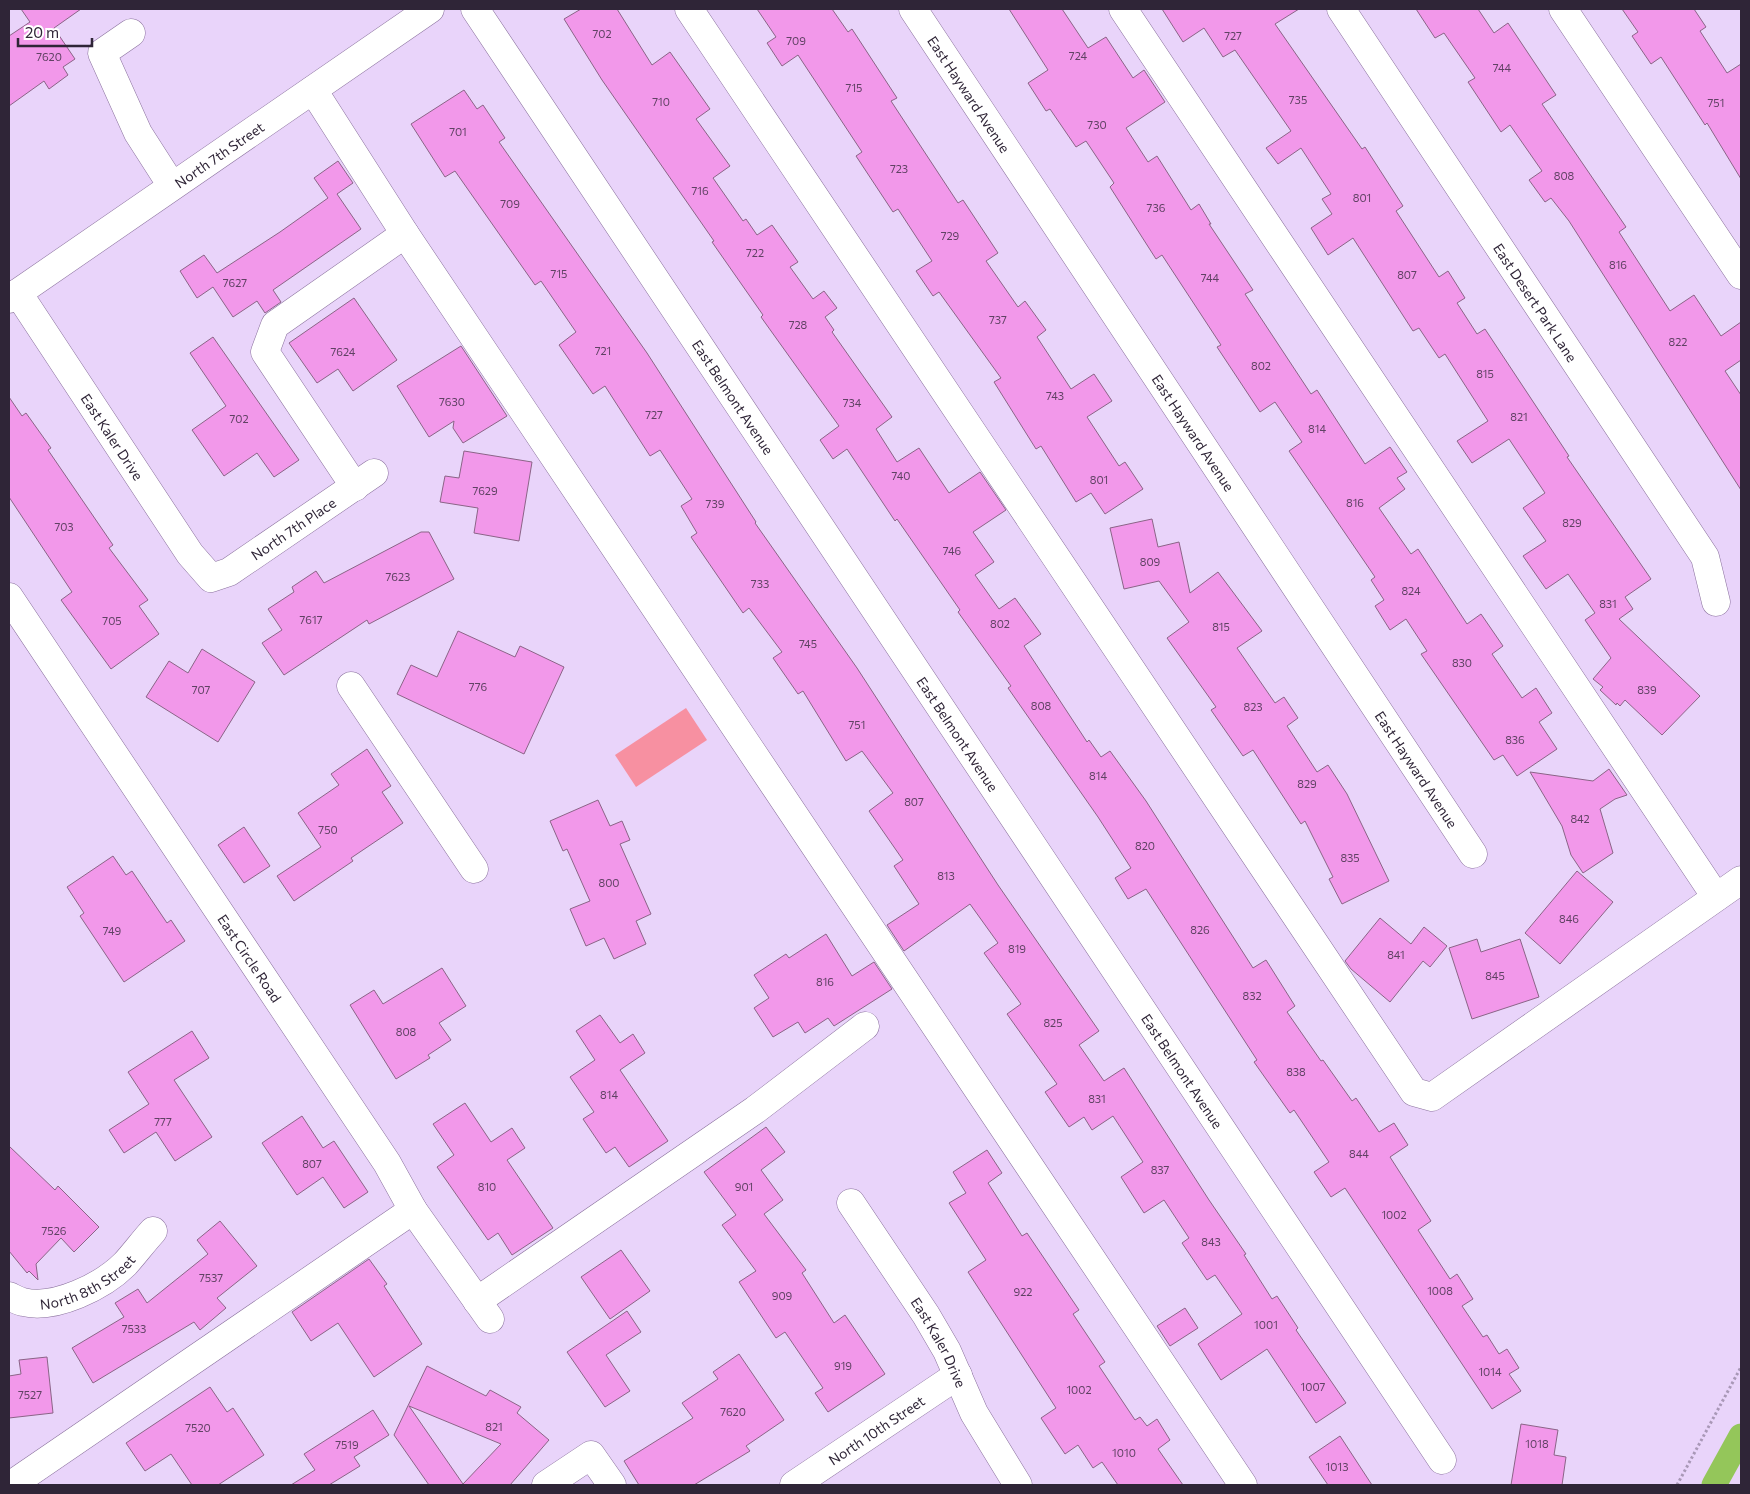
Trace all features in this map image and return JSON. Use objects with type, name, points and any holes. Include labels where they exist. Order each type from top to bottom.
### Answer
[{"type":"street","name":"North 7th Street","points":[[13,296],[430,9]]},
{"type":"street","name":"East Belmont Avenue","points":[[475,9],[1442,1460]]},
{"type":"street","points":[[689,9],[1414,1092],[1432,1097],[1741,880]]},
{"type":"street","name":"East Hayward Avenue","points":[[913,9],[1473,854]]},
{"type":"street","points":[[1122,9],[1716,897]]},
{"type":"street","name":"East Desert Park Lane","points":[[1341,9],[1705,557],[1716,602]]},
{"type":"street","points":[[1563,9],[1741,275]]},
{"type":"street","points":[[131,33],[102,53],[138,133],[172,186]]},
{"type":"street","points":[[314,90],[405,234],[1243,1485]]},
{"type":"street","name":"North 7th Place","points":[[211,578],[229,572],[364,480],[265,352],[275,325],[405,234]]},
{"type":"street","name":"East Kaler Drive","points":[[13,296],[190,554],[211,578]]},
{"type":"street","name":"East Circle Road","points":[[9,598],[382,1155],[413,1210],[484,1310],[755,1110],[865,1026]]},
{"type":"street","points":[[351,686],[474,869]]},
{"type":"street","name":"East Kaler Drive","points":[[851,1204],[926,1315],[947,1351],[974,1413],[1018,1485]]},
{"type":"street","points":[[11,1485],[413,1210]]},
{"type":"street","name":"North 8th Street","points":[[9,1296],[23,1302],[47,1303],[72,1297],[95,1286],[124,1265],[153,1231]]},
{"type":"street","name":"North 10th Street","points":[[794,1485],[958,1375]]},
{"type":"street","points":[[546,1485],[591,1455],[612,1485]]},
{"type":"path","points":[[1677,1485],[1741,1367]]},
{"type":"shaded area","points":[[686,708],[707,740],[636,787],[615,755]]},
{"type":"building","points":[[21,9],[81,9],[54,28],[75,59],[63,67],[68,75],[49,89],[44,81],[9,106],[9,36],[30,22]]},
{"type":"building","points":[[581,9],[617,9],[652,65],[670,52],[710,109],[696,119],[730,166],[713,178],[743,221],[746,219],[757,235],[772,225],[798,262],[790,267],[813,299],[824,291],[837,308],[825,317],[834,330],[832,332],[892,417],[876,429],[897,462],[919,448],[949,493],[980,472],[1006,510],[973,532],[994,562],[975,575],[999,609],[1015,598],[1041,634],[1024,646],[1087,742],[1089,740],[1101,757],[1110,751],[1146,801],[1253,968],[1266,960],[1295,1006],[1287,1012],[1321,1061],[1323,1060],[1352,1101],[1356,1098],[1379,1132],[1394,1123],[1408,1145],[1390,1157],[1431,1221],[1418,1230],[1450,1279],[1457,1274],[1473,1299],[1462,1306],[1483,1337],[1487,1335],[1499,1354],[1507,1349],[1519,1368],[1509,1374],[1521,1391],[1492,1409],[1345,1188],[1331,1197],[1314,1172],[1329,1162],[1294,1110],[1290,1113],[1254,1062],[1257,1060],[1146,889],[1128,899],[1115,878],[1131,868],[1098,817],[1008,688],[1011,686],[847,449],[833,459],[820,440],[839,426],[761,317],[763,315],[602,80],[564,19]]},
{"type":"building","points":[[757,9],[832,9],[848,32],[852,29],[897,98],[891,101],[958,203],[963,200],[998,253],[986,261],[1018,307],[1025,301],[1046,330],[1037,337],[1071,389],[1094,374],[1112,401],[1087,417],[1119,466],[1125,462],[1143,489],[1105,514],[1091,493],[1076,502],[1041,446],[1036,449],[994,382],[1001,378],[939,292],[933,296],[916,271],[932,261],[898,209],[893,212],[856,156],[862,152],[798,55],[782,66],[767,43],[776,37]]},
{"type":"building","points":[[1009,9],[1062,9],[1088,48],[1106,37],[1133,78],[1144,70],[1165,102],[1126,128],[1148,162],[1157,156],[1191,210],[1199,204],[1211,224],[1209,224],[1253,290],[1245,294],[1311,394],[1317,390],[1365,464],[1390,447],[1407,472],[1397,478],[1405,489],[1379,508],[1411,554],[1418,549],[1467,624],[1481,614],[1503,646],[1492,654],[1522,698],[1536,688],[1552,713],[1539,722],[1557,749],[1517,776],[1503,755],[1494,760],[1421,654],[1427,651],[1406,619],[1390,630],[1375,606],[1384,600],[1371,580],[1375,577],[1289,451],[1302,442],[1275,402],[1260,412],[1217,347],[1221,345],[1162,255],[1156,259],[1110,187],[1114,183],[1086,141],[1076,147],[1050,109],[1046,111],[1028,83],[1048,70]]},
{"type":"building","points":[[1162,9],[1299,9],[1275,24],[1362,149],[1365,147],[1403,206],[1396,211],[1439,277],[1448,271],[1465,298],[1457,303],[1477,334],[1485,329],[1569,456],[1567,457],[1651,579],[1625,597],[1633,609],[1619,619],[1700,696],[1662,735],[1625,700],[1620,706],[1617,703],[1616,705],[1600,690],[1603,687],[1593,679],[1611,658],[1585,620],[1595,613],[1568,574],[1546,589],[1523,556],[1546,541],[1523,508],[1545,493],[1509,439],[1472,463],[1457,441],[1488,421],[1445,354],[1439,358],[1419,328],[1413,331],[1353,238],[1328,255],[1311,228],[1332,214],[1322,199],[1331,194],[1301,148],[1278,164],[1266,148],[1291,131],[1235,50],[1223,57],[1204,28],[1183,42]]},
{"type":"building","points":[[1416,9],[1478,9],[1494,33],[1508,23],[1556,95],[1542,104],[1626,227],[1619,232],[1670,311],[1694,295],[1721,336],[1741,322],[1741,360],[1725,371],[1741,395],[1741,490],[1569,221],[1551,198],[1545,202],[1529,180],[1542,171],[1510,125],[1501,132],[1468,82],[1475,78],[1444,33],[1435,38]]},
{"type":"building","points":[[1622,9],[1694,9],[1706,27],[1700,31],[1727,73],[1741,64],[1741,179],[1707,123],[1705,125],[1661,57],[1651,64],[1632,36],[1638,32]]},
{"type":"building","points":[[464,90],[477,109],[483,105],[505,138],[499,142],[647,353],[755,523],[857,668],[998,885],[1099,1031],[1079,1045],[1104,1081],[1124,1068],[1246,1254],[1244,1255],[1272,1299],[1277,1296],[1298,1328],[1296,1330],[1346,1403],[1316,1423],[1267,1349],[1221,1380],[1198,1344],[1242,1314],[1215,1275],[1207,1280],[1182,1243],[1189,1238],[1164,1200],[1144,1213],[1121,1177],[1143,1162],[1113,1116],[1092,1130],[1084,1117],[1069,1127],[1045,1092],[1057,1084],[1007,1014],[1021,1004],[984,953],[998,943],[970,904],[904,951],[887,925],[919,904],[894,866],[903,860],[869,811],[893,793],[862,751],[846,761],[803,691],[798,694],[773,658],[782,652],[749,608],[743,613],[691,537],[697,533],[681,506],[692,499],[660,450],[650,456],[605,386],[593,394],[559,345],[576,332],[541,281],[535,285],[455,171],[445,177],[411,124]]},
{"type":"building","points":[[338,161],[353,183],[337,194],[361,229],[273,290],[281,302],[265,313],[257,301],[233,317],[213,287],[197,298],[180,271],[204,255],[217,273],[280,232],[328,198],[314,178]]},
{"type":"building","points":[[354,298],[397,360],[353,391],[338,369],[317,383],[289,343]]},
{"type":"building","points":[[213,337],[299,460],[274,477],[257,453],[224,476],[192,430],[226,406],[190,353]]},
{"type":"building","points":[[461,346],[507,416],[463,443],[453,428],[454,421],[429,437],[397,386]]},
{"type":"building","points":[[9,397],[22,416],[26,413],[51,448],[48,450],[113,545],[109,548],[148,600],[139,606],[159,634],[111,669],[61,600],[72,592],[9,497]]},
{"type":"building","points":[[464,451],[532,462],[519,541],[474,533],[478,508],[440,502],[445,476],[459,478]]},
{"type":"building","points":[[1152,519],[1158,547],[1179,542],[1190,593],[1218,572],[1262,631],[1237,648],[1275,703],[1284,697],[1298,718],[1287,726],[1317,772],[1328,765],[1347,794],[1389,881],[1342,904],[1329,879],[1333,877],[1305,821],[1301,824],[1253,750],[1243,756],[1211,710],[1216,707],[1167,638],[1189,622],[1159,581],[1124,589],[1110,528]]},
{"type":"building","points":[[421,532],[429,532],[454,579],[369,624],[367,620],[284,675],[262,643],[282,630],[268,609],[294,592],[292,587],[316,571],[324,583]]},
{"type":"building","points":[[458,631],[515,657],[520,646],[564,667],[524,754],[397,694],[411,665],[437,677]]},
{"type":"building","points":[[202,649],[255,682],[218,742],[146,697],[169,661],[188,673]]},
{"type":"building","points":[[367,749],[391,786],[382,792],[403,823],[351,858],[353,861],[294,901],[277,876],[321,847],[298,813],[339,785],[331,774]]},
{"type":"building","points":[[1609,769],[1627,795],[1615,799],[1600,809],[1613,853],[1583,873],[1571,855],[1562,826],[1530,772],[1593,781]]},
{"type":"building","points":[[598,800],[610,826],[622,821],[630,840],[620,844],[651,914],[636,921],[646,944],[614,959],[604,938],[586,946],[570,909],[590,901],[567,849],[563,851],[550,821]]},
{"type":"building","points":[[244,827],[270,866],[244,883],[218,845]]},
{"type":"building","points":[[113,856],[126,875],[132,871],[167,923],[171,920],[185,941],[124,982],[80,916],[84,913],[67,887]]},
{"type":"building","points":[[1577,871],[1613,902],[1560,964],[1525,933]]},
{"type":"building","points":[[1380,918],[1411,944],[1424,927],[1447,946],[1430,967],[1423,961],[1390,1002],[1351,969],[1345,961]]},
{"type":"building","points":[[826,934],[852,976],[874,962],[892,989],[834,1026],[828,1018],[805,1033],[798,1022],[773,1037],[754,1008],[769,998],[754,975],[786,954],[789,958]]},
{"type":"building","points":[[1477,939],[1481,952],[1520,939],[1539,997],[1472,1019],[1449,948]]},
{"type":"building","points":[[442,968],[466,1006],[439,1023],[451,1040],[428,1055],[430,1058],[396,1079],[350,1005],[374,990],[383,1004]]},
{"type":"building","points":[[600,1015],[620,1043],[633,1034],[645,1053],[620,1070],[668,1141],[629,1167],[615,1147],[606,1153],[583,1119],[594,1112],[570,1077],[595,1060],[576,1031]]},
{"type":"building","points":[[192,1031],[209,1058],[174,1080],[212,1137],[175,1161],[156,1132],[124,1153],[109,1130],[149,1104],[128,1072]]},
{"type":"building","points":[[465,1103],[491,1142],[512,1128],[525,1148],[507,1160],[553,1228],[512,1255],[498,1233],[488,1240],[437,1167],[454,1155],[433,1124]]},
{"type":"building","points":[[302,1116],[323,1148],[334,1141],[368,1192],[344,1208],[323,1177],[297,1195],[262,1143]]},
{"type":"building","points":[[766,1127],[785,1152],[761,1170],[783,1200],[764,1214],[806,1270],[802,1273],[834,1323],[845,1315],[885,1374],[828,1412],[815,1393],[823,1388],[785,1332],[776,1338],[739,1282],[756,1271],[722,1225],[736,1215],[704,1172]]},
{"type":"building","points":[[9,1146],[55,1190],[58,1186],[99,1227],[74,1252],[61,1238],[36,1264],[38,1280],[29,1271],[27,1273],[9,1251]]},
{"type":"building","points":[[987,1150],[1002,1173],[988,1183],[1022,1236],[1027,1233],[1079,1310],[1073,1314],[1105,1362],[1099,1366],[1135,1420],[1140,1417],[1147,1426],[1157,1419],[1170,1440],[1158,1449],[1183,1485],[1118,1485],[1102,1462],[1093,1468],[1078,1445],[1065,1454],[1041,1418],[1056,1408],[968,1272],[986,1260],[949,1203],[966,1193],[953,1172]]},
{"type":"building","points":[[220,1221],[257,1266],[217,1298],[226,1308],[200,1330],[194,1322],[93,1383],[72,1348],[124,1317],[115,1303],[138,1289],[147,1303],[208,1254],[197,1240]]},
{"type":"building","points":[[621,1250],[650,1291],[610,1319],[581,1277]]},
{"type":"building","points":[[369,1259],[387,1284],[384,1286],[422,1344],[374,1377],[338,1323],[311,1341],[292,1312]]},
{"type":"building","points":[[1185,1308],[1198,1328],[1170,1346],[1157,1326]]},
{"type":"building","points":[[627,1311],[641,1332],[606,1355],[630,1391],[605,1407],[567,1352]]},
{"type":"building","points":[[739,1354],[784,1420],[746,1446],[750,1451],[694,1485],[639,1485],[624,1461],[693,1418],[682,1403],[718,1379],[713,1372]]},
{"type":"building","points":[[47,1357],[53,1413],[9,1418],[9,1376],[21,1374],[19,1360]]},
{"type":"building","points":[[427,1366],[486,1396],[490,1390],[521,1407],[517,1413],[549,1440],[510,1485],[429,1485],[394,1435]],"holes":[[[409,1406],[501,1444],[463,1484]]]},
{"type":"building","points":[[210,1387],[227,1412],[233,1408],[264,1455],[218,1485],[192,1485],[171,1454],[145,1471],[126,1443]]},
{"type":"building","points":[[373,1410],[389,1435],[354,1457],[360,1466],[329,1485],[291,1485],[315,1470],[304,1454]]},
{"type":"building","points":[[1521,1424],[1558,1430],[1554,1455],[1566,1457],[1562,1485],[1511,1485]]},
{"type":"building","points":[[1340,1436],[1372,1485],[1328,1485],[1309,1457]]},
{"type":"waterway","points":[[1714,1485],[1741,1436]]}]
